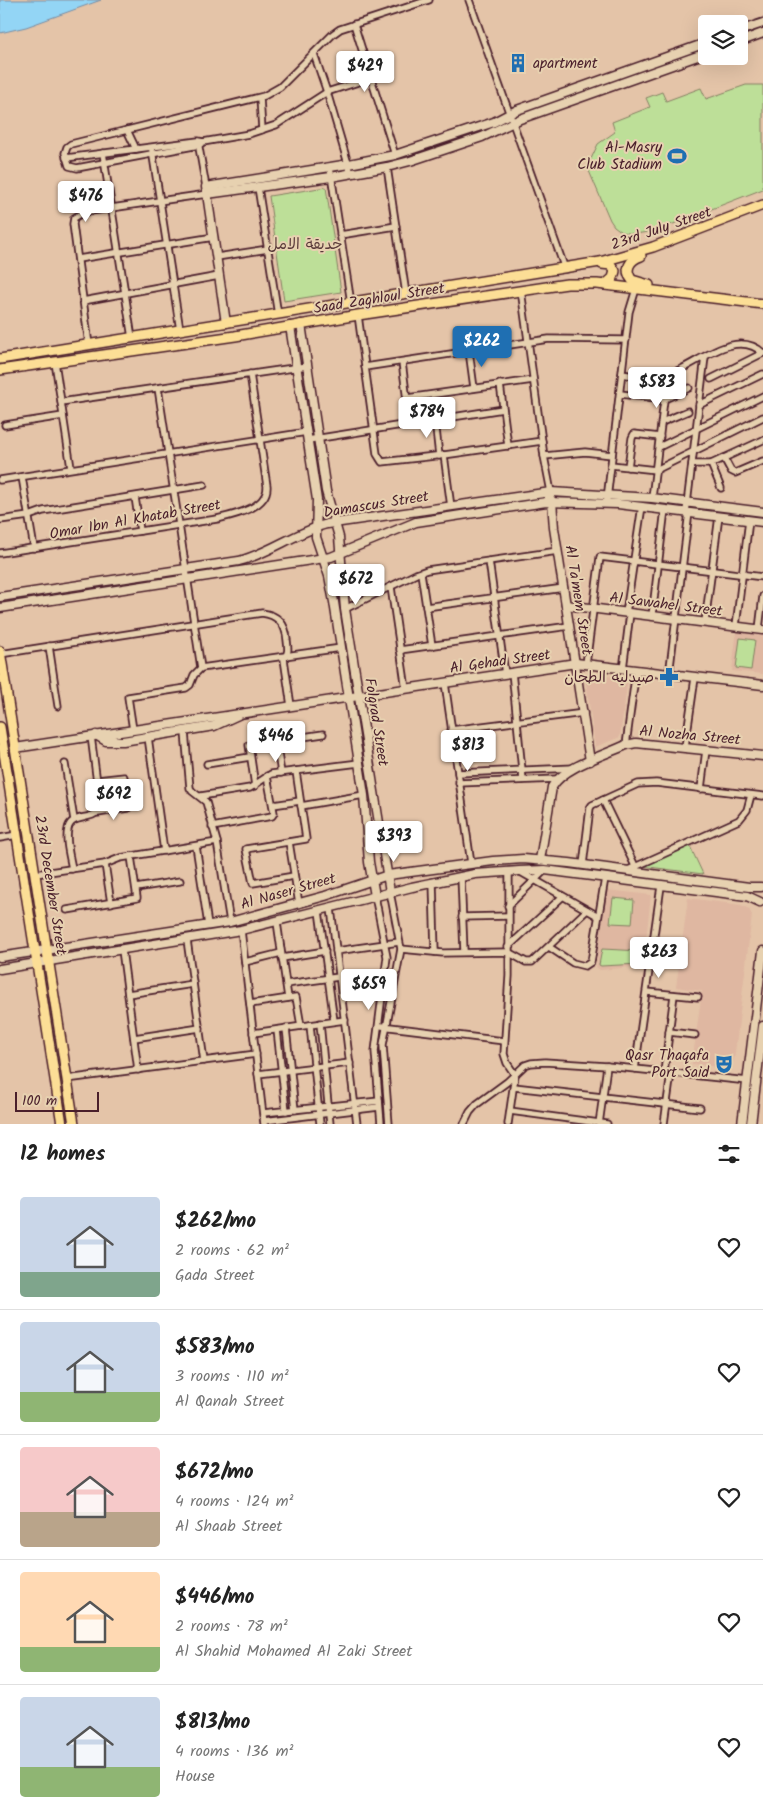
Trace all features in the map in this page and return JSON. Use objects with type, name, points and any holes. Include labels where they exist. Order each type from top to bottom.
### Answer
[{"type":"main road","name":"23rd July Street","points":[[565,269],[622,257],[763,205]]},
{"type":"main road","points":[[655,246],[647,254],[631,261],[628,271],[632,280],[653,286],[663,292]]},
{"type":"main road","points":[[589,264],[608,264],[613,267],[615,271],[614,276],[605,285]]},
{"type":"main road","name":"Saad Zaghloul Street","points":[[0,359],[565,269]]},
{"type":"main road","name":"Saad Zaghloul Street","points":[[0,370],[567,284],[605,285],[763,304]]},
{"type":"main road","points":[[158,334],[160,347]]},
{"type":"main road","name":"23rd December Street","points":[[0,652],[74,1124]]},
{"type":"main road","name":"23rd December Street","points":[[0,728],[2,760],[12,802],[62,1124]]},
{"type":"main road","points":[[12,802],[24,800]]},
{"type":"street","points":[[371,78],[327,92],[291,116],[262,130],[152,150],[104,164],[72,168],[69,166],[66,158],[65,150],[71,144],[260,98],[280,87],[340,29],[429,0]]},
{"type":"street","points":[[469,0],[565,269]]},
{"type":"street","points":[[748,28],[763,22]]},
{"type":"street","points":[[354,24],[395,155]]},
{"type":"street","points":[[748,39],[763,33]]},
{"type":"street","points":[[258,183],[395,155],[489,124],[509,113],[698,46]]},
{"type":"street","points":[[314,54],[351,174]]},
{"type":"street","points":[[89,345],[73,224],[74,218],[84,212],[160,201],[207,190],[258,183],[331,177],[387,168],[482,138],[513,122],[698,56]]},
{"type":"street","points":[[635,69],[639,78]]},
{"type":"street","points":[[260,98],[262,130]]},
{"type":"street","points":[[128,130],[136,149]]},
{"type":"street","points":[[200,142],[226,323]]},
{"type":"street","points":[[66,158],[136,149],[152,150]]},
{"type":"street","points":[[152,150],[180,330]]},
{"type":"street","points":[[103,153],[132,338]]},
{"type":"street","points":[[330,168],[351,303]]},
{"type":"street","points":[[387,168],[406,294]]},
{"type":"street","points":[[258,183],[278,314]]},
{"type":"street","points":[[340,235],[396,226]]},
{"type":"street","points":[[78,259],[214,237]]},
{"type":"street","points":[[216,256],[268,249]]},
{"type":"street","points":[[83,301],[219,276]]},
{"type":"street","points":[[607,499],[629,312],[636,289]]},
{"type":"street","name":"Al Ta'mem Street","points":[[521,290],[544,456],[551,492],[554,496],[552,501],[558,551],[590,761]]},
{"type":"street","points":[[358,315],[378,458],[382,462],[389,463],[542,441]]},
{"type":"street","name":"Folgrad Street","points":[[301,324],[326,491],[339,537],[345,609],[390,892],[401,949],[385,1026],[382,1053],[389,1124]]},
{"type":"street","name":"Folgrad Street","points":[[290,326],[317,500],[316,536],[331,584],[364,795],[374,896],[385,944],[386,962],[375,1050],[381,1124]]},
{"type":"street","points":[[365,367],[557,338],[626,340]]},
{"type":"street","points":[[622,374],[662,377],[734,344],[748,345],[763,353]]},
{"type":"street","points":[[469,351],[474,388]]},
{"type":"street","points":[[711,379],[763,353]]},
{"type":"street","points":[[669,675],[682,567],[687,502],[705,357]]},
{"type":"street","points":[[55,362],[71,468]]},
{"type":"street","points":[[402,362],[410,424]]},
{"type":"street","points":[[61,402],[307,366]]},
{"type":"street","name":"Omar Ibn Al Khatab Street","points":[[0,553],[228,516],[262,501],[267,491],[250,374]]},
{"type":"street","points":[[699,405],[763,374]]},
{"type":"street","points":[[407,398],[534,380]]},
{"type":"street","points":[[500,384],[508,446]]},
{"type":"street","points":[[158,388],[201,668]]},
{"type":"street","points":[[620,394],[664,399],[690,388]]},
{"type":"street","points":[[652,498],[665,392]]},
{"type":"street","points":[[659,447],[763,396]]},
{"type":"street","points":[[0,480],[260,438],[308,436],[319,438],[503,409]]},
{"type":"street","points":[[662,422],[688,411]]},
{"type":"street","points":[[5,425],[63,416]]},
{"type":"street","points":[[611,465],[656,470],[763,417]]},
{"type":"street","points":[[435,420],[452,507]]},
{"type":"street","points":[[628,467],[634,434],[660,437]]},
{"type":"street","points":[[692,464],[711,464],[763,440]]},
{"type":"street","points":[[544,456],[585,452],[612,455]]},
{"type":"street","points":[[724,458],[729,469],[735,473],[763,461]]},
{"type":"street","points":[[711,464],[721,488]]},
{"type":"street","points":[[22,476],[34,548]]},
{"type":"street","points":[[0,520],[28,516],[43,511],[204,486]]},
{"type":"street","name":"Damascus Street","points":[[0,597],[247,559],[316,527],[335,523],[551,492],[763,522]]},
{"type":"street","points":[[135,497],[140,531]]},
{"type":"street","name":"Damascus Street","points":[[0,608],[323,559],[340,554],[416,522],[552,501],[652,498],[763,512]]},
{"type":"street","points":[[494,500],[496,510]]},
{"type":"street","points":[[623,669],[633,561],[642,506]]},
{"type":"street","points":[[652,616],[665,509]]},
{"type":"street","points":[[705,622],[719,516]]},
{"type":"street","points":[[736,626],[749,520]]},
{"type":"street","points":[[345,609],[421,572],[558,551]]},
{"type":"street","points":[[586,664],[600,557],[763,577]]},
{"type":"street","points":[[489,561],[500,636],[518,721],[523,780]]},
{"type":"street","points":[[421,572],[432,646]]},
{"type":"street","points":[[391,587],[406,689]]},
{"type":"street","points":[[426,607],[564,588]]},
{"type":"street","points":[[761,629],[763,596]]},
{"type":"street","name":"Al Sawahel Street","points":[[566,606],[761,629]]},
{"type":"street","points":[[0,652],[262,613],[268,614],[279,619],[286,630],[289,652],[284,659],[291,706]]},
{"type":"street","points":[[400,650],[569,626]]},
{"type":"street","points":[[49,646],[58,706]]},
{"type":"street","points":[[133,730],[128,697],[186,688],[190,686],[194,675],[201,668],[341,648]]},
{"type":"street","name":"Al Gehad Street","points":[[15,748],[576,663],[763,685]]},
{"type":"street","points":[[626,745],[636,670]]},
{"type":"street","points":[[685,748],[695,678]]},
{"type":"street","points":[[445,683],[471,864]]},
{"type":"street","name":"Al Gehad Street","points":[[93,736],[106,741],[123,741],[185,732],[214,726],[242,713]]},
{"type":"street","points":[[451,730],[584,713]]},
{"type":"street","points":[[185,732],[190,788],[206,802],[217,842],[230,922]]},
{"type":"street","points":[[255,786],[248,745],[323,734]]},
{"type":"street","points":[[93,736],[100,803],[98,813]]},
{"type":"street","points":[[148,737],[164,851]]},
{"type":"street","points":[[276,741],[281,773]]},
{"type":"street","name":"Al Nozha Street","points":[[558,779],[590,761],[626,745],[642,743],[763,756]]},
{"type":"street","points":[[701,789],[706,750]]},
{"type":"street","points":[[207,764],[250,756]]},
{"type":"street","points":[[201,796],[255,786],[268,776],[281,773],[358,762]]},
{"type":"street","points":[[65,764],[74,820]]},
{"type":"street","points":[[458,774],[576,768]]},
{"type":"street","points":[[294,876],[254,883],[251,881],[246,849],[306,839],[296,771]]},
{"type":"street","points":[[212,827],[270,817],[274,812],[268,776]]},
{"type":"street","points":[[97,780],[124,777]]},
{"type":"street","points":[[459,783],[558,779]]},
{"type":"street","points":[[540,860],[550,793],[558,779]]},
{"type":"street","points":[[583,865],[588,811],[592,806],[603,800],[643,783],[763,796]]},
{"type":"street","points":[[273,805],[364,795]]},
{"type":"street","points":[[603,800],[636,869],[739,820],[747,810],[751,795]]},
{"type":"street","points":[[72,869],[68,826],[74,820],[98,813],[128,808]]},
{"type":"street","points":[[0,838],[17,835]]},
{"type":"street","points":[[35,874],[105,864],[120,858],[217,842]]},
{"type":"street","points":[[289,842],[299,904]]},
{"type":"street","points":[[196,846],[208,925]]},
{"type":"street","points":[[68,910],[137,898],[131,856]]},
{"type":"street","name":"Al Naser Street","points":[[0,956],[230,922],[299,904],[388,875],[493,861],[540,860],[626,871],[636,869],[738,886],[762,886]]},
{"type":"street","points":[[493,861],[492,867],[496,872]]},
{"type":"street","points":[[105,864],[111,903]]},
{"type":"street","points":[[519,870],[534,881],[598,916]]},
{"type":"street","name":"Al Naser Street","points":[[0,969],[241,930],[433,882],[461,876],[519,870],[545,870],[747,896],[761,904]]},
{"type":"street","points":[[508,906],[545,870]]},
{"type":"street","points":[[508,871],[509,976],[504,1054],[507,1063],[515,1075],[508,1124]]},
{"type":"street","points":[[461,876],[464,952]]},
{"type":"street","points":[[549,947],[573,963],[587,965],[591,962],[605,878]]},
{"type":"street","points":[[136,888],[180,881]]},
{"type":"street","points":[[433,882],[435,952]]},
{"type":"street","points":[[635,1069],[660,886]]},
{"type":"street","points":[[736,895],[738,886]]},
{"type":"street","points":[[761,904],[759,892],[762,886]]},
{"type":"street","points":[[508,949],[562,897]]},
{"type":"street","points":[[331,908],[357,1124]]},
{"type":"street","points":[[401,949],[464,952],[508,949],[529,962],[534,961],[587,910]]},
{"type":"street","points":[[320,911],[334,1021]]},
{"type":"street","points":[[462,917],[508,916]]},
{"type":"street","points":[[277,922],[288,998]]},
{"type":"street","points":[[241,930],[264,1122],[329,1113],[355,1106]]},
{"type":"street","points":[[187,940],[204,1061]]},
{"type":"street","points":[[336,951],[400,942]]},
{"type":"street","points":[[122,950],[138,1070]]},
{"type":"street","points":[[245,962],[282,955],[325,951]]},
{"type":"street","points":[[742,1124],[763,951]]},
{"type":"street","points":[[286,984],[339,977]]},
{"type":"street","points":[[128,994],[193,984]]},
{"type":"street","points":[[647,992],[698,998]]},
{"type":"street","points":[[664,1124],[667,1104],[669,1032],[674,995]]},
{"type":"street","points":[[250,1004],[297,998],[301,1026]]},
{"type":"street","points":[[253,1033],[345,1020]]},
{"type":"street","points":[[320,1023],[330,1124]]},
{"type":"street","points":[[310,1025],[320,1124]]},
{"type":"street","points":[[377,1025],[504,1040]]},
{"type":"street","points":[[751,1124],[760,1082],[763,1026]]},
{"type":"street","points":[[134,1038],[200,1028]]},
{"type":"street","points":[[286,1028],[295,1110]]},
{"type":"street","points":[[277,1030],[286,1111]]},
{"type":"street","points":[[669,1032],[695,1035]]},
{"type":"street","points":[[752,1036],[762,1037]]},
{"type":"street","points":[[67,1079],[256,1054]]},
{"type":"street","points":[[464,1124],[477,1104],[530,1063],[545,1062],[608,1066],[748,1081]]},
{"type":"street","points":[[258,1074],[350,1063]]},
{"type":"street","points":[[599,1124],[608,1066]]},
{"type":"street","points":[[514,1087],[700,1108]]},
{"type":"street","points":[[263,1113],[328,1106],[379,1104]]},
{"type":"street","points":[[510,1111],[607,1124]]},
{"type":"shaded area","points":[[737,629],[763,632],[763,674],[732,671]]},
{"type":"shaded area","points":[[585,674],[628,678],[620,737],[595,747]]},
{"type":"shaded area","points":[[607,890],[651,895],[643,966],[600,970],[596,967]]},
{"type":"shaded area","points":[[688,898],[741,905],[749,909],[752,915],[734,1061],[728,1068],[692,1064],[702,991],[676,987]]},
{"type":"green space","name":"Al-Masry Club Stadium","points":[[746,85],[763,85],[763,189],[655,231],[635,234],[622,232],[614,226],[589,171],[590,161],[598,144],[615,132],[612,122],[650,107],[646,98],[662,92],[666,101],[701,88],[706,99]]},
{"type":"green space","name":"حديقة الامل","points":[[326,187],[341,292],[284,301],[269,196]]},
{"type":"green space","points":[[740,638],[755,640],[751,670],[736,668]]},
{"type":"green space","points":[[689,844],[703,874],[642,866]]},
{"type":"green space","points":[[613,898],[634,900],[632,924],[610,923]]},
{"type":"green space","points":[[602,949],[642,951],[640,964],[601,966],[599,965]]},
{"type":"water","points":[[0,0],[101,0],[26,27],[0,33]]},
{"type":"place","name":"apartment","points":[[518,63]]},
{"type":"place","name":"Al-Masry Club Stadium","points":[[677,156]]},
{"type":"place","name":"صيدليه الطحان","points":[[669,677]]},
{"type":"place","name":"Qasr Thaqafa Port Said","points":[[724,1064]]}]
